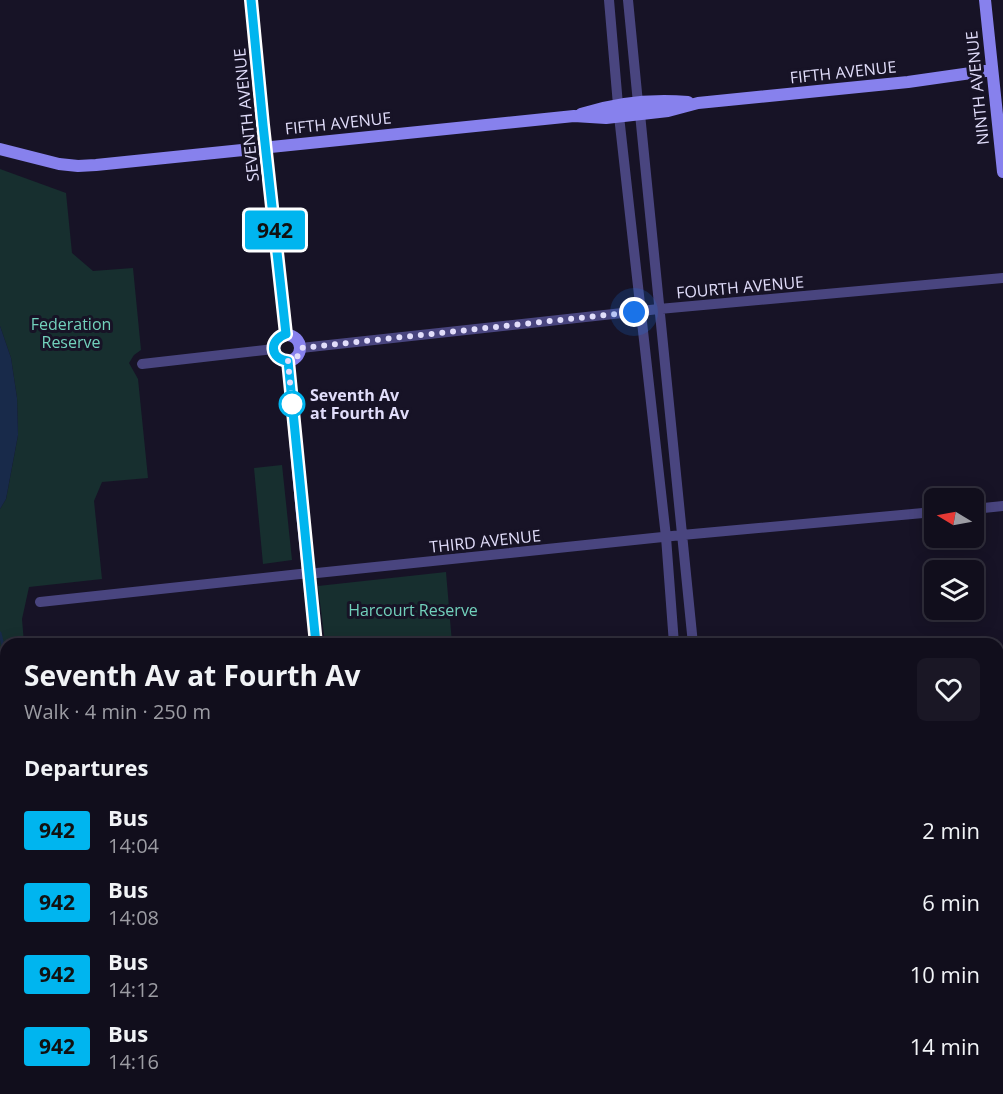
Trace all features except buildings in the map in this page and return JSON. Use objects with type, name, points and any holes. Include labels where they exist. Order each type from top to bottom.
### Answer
[{"type":"main road","name":"NINTH AVENUE","points":[[985,0],[1003,172]]},
{"type":"main road","name":"FIFTH AVENUE","points":[[0,149],[59,164],[78,166],[574,116],[605,106],[619,111],[639,109],[668,111],[698,103],[908,82],[992,70]]},
{"type":"main road","name":"SEVENTH AVENUE","points":[[266,147],[286,334]]},
{"type":"main road","points":[[286,334],[298,339],[301,348],[296,358],[288,361],[277,357],[274,349],[278,338],[286,334]]},
{"type":"main road","points":[[288,361],[315,638]]},
{"type":"street","name":"SEVENTH AVENUE","points":[[251,0],[266,147]]},
{"type":"street","points":[[609,0],[666,537],[674,638]]},
{"type":"street","points":[[628,0],[692,638]]},
{"type":"street","name":"FOURTH AVENUE","points":[[301,348],[659,309],[1003,278]]},
{"type":"street","points":[[142,364],[274,349]]},
{"type":"street","points":[[984,508],[1003,506]]},
{"type":"street","name":"THIRD AVENUE","points":[[40,602],[682,535],[924,513]]},
{"type":"green space","name":"Federation Reserve","points":[[0,169],[66,193],[72,253],[93,271],[133,268],[141,350],[129,363],[138,379],[148,478],[102,482],[94,501],[102,579],[29,587],[22,619],[24,638],[0,638],[0,509],[6,499],[18,435],[17,398],[11,358],[0,326]]},
{"type":"green space","points":[[282,465],[292,560],[263,564],[254,468]]},
{"type":"green space","name":"Harcourt Reserve","points":[[446,572],[452,638],[324,638],[318,586]]},
{"type":"water","points":[[0,326],[11,358],[17,398],[18,435],[6,499],[0,509]]},
{"type":"waterway","points":[[0,633],[1,638]]},
{"type":"bus line","name":"942","points":[[251,0],[286,334],[278,338],[274,349],[277,357],[288,361],[315,638]]},
{"type":"place","name":"Seventh Av at Fourth Av","points":[[292,404]]},
{"type":"route","points":[[292,404],[288,361],[299,355],[301,348],[634,312]]}]
